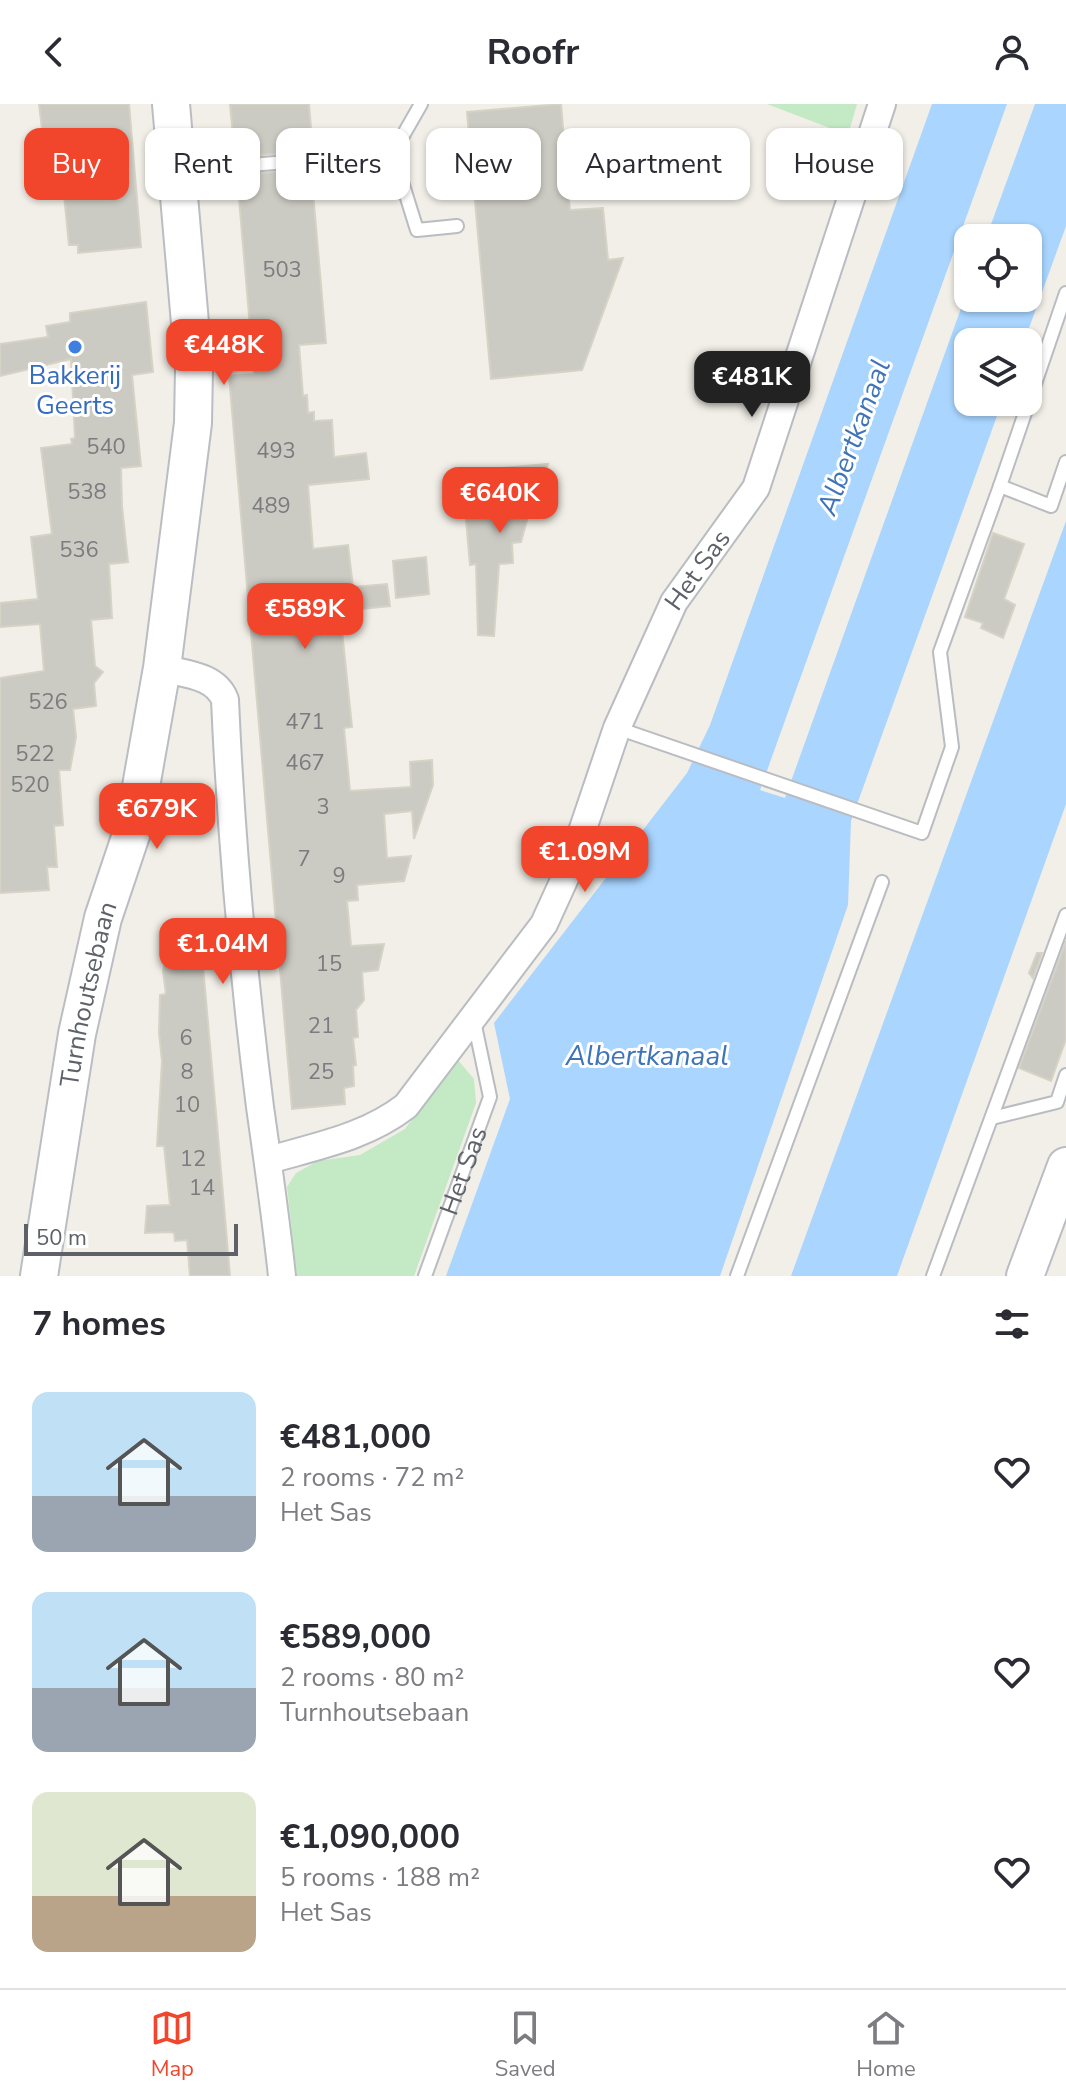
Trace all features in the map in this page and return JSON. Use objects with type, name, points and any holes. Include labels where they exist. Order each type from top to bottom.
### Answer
[{"type":"main road","name":"Turnhoutsebaan","points":[[171,104],[173,128]]},
{"type":"main road","name":"Turnhoutsebaan","points":[[39,1276],[77,1034],[103,918],[134,826],[162,668],[190,451],[195,387],[179,200]]},
{"type":"main road","points":[[1025,1276],[1066,1166]]},
{"type":"street","name":"Het Sas","points":[[269,1160],[354,1136],[385,1122],[406,1106],[544,924],[570,867],[617,728],[674,602],[756,488],[882,104]]},
{"type":"street","points":[[162,668],[207,679],[222,691],[225,700],[230,804],[261,1108],[282,1276]]},
{"type":"lane","points":[[407,128],[421,104]]},
{"type":"lane","points":[[408,200],[417,230],[457,226]]},
{"type":"lane","points":[[617,728],[922,833],[952,747],[940,652],[1066,293]]},
{"type":"lane","points":[[1000,486],[1051,506],[1066,462]]},
{"type":"lane","points":[[737,1276],[882,882]]},
{"type":"lane","points":[[933,1276],[1066,915]]},
{"type":"lane","name":"Het Sas","points":[[425,1276],[490,1097],[473,1018]]},
{"type":"lane","points":[[992,1118],[1057,1102],[1066,1075]]},
{"type":"green space","points":[[767,104],[857,104],[850,128],[830,128]]},
{"type":"green space","points":[[457,1059],[474,1079],[476,1103],[414,1276],[297,1276],[287,1187],[296,1173],[318,1161],[360,1155],[405,1129]]},
{"type":"water","name":"Albertkanaal","points":[[932,104],[1007,104],[964,224],[954,224],[954,251],[760,790],[785,798],[960,312],[1035,312],[1029,328],[954,328],[954,416],[997,416],[851,821],[848,905],[720,1276],[446,1276],[510,1099],[494,1023],[687,773],[710,725],[898,200],[903,200],[903,185]]},
{"type":"water","name":"Albertkanaal","points":[[1035,104],[1066,104],[1066,226],[1042,292],[1042,224],[991,224]]},
{"type":"water","points":[[1066,521],[1066,804],[897,1276],[791,1276]]},
{"type":"building","points":[[39,104],[129,104],[141,247],[78,253],[78,245],[69,245],[64,200],[129,200],[129,128],[42,128]]},
{"type":"building","points":[[230,104],[309,104],[311,128],[276,128],[276,154],[260,155],[260,128],[232,128]]},
{"type":"building","points":[[561,104],[563,128],[557,128],[557,200],[569,200],[570,210],[603,208],[608,260],[623,258],[582,370],[491,379],[475,200],[541,200],[541,128],[468,128],[467,112]]},
{"type":"building","points":[[276,172],[276,200],[314,200],[326,343],[299,345],[303,396],[307,395],[308,413],[314,412],[314,421],[332,420],[334,457],[366,453],[369,479],[308,485],[313,549],[348,545],[353,587],[387,584],[390,606],[340,611],[352,727],[344,728],[350,791],[411,787],[410,762],[432,760],[433,785],[414,839],[412,811],[384,814],[387,858],[411,856],[404,881],[357,885],[358,900],[347,901],[351,946],[384,944],[378,970],[362,972],[364,1000],[356,1010],[358,1037],[353,1038],[356,1065],[353,1066],[354,1086],[344,1088],[345,1104],[292,1109],[229,376],[254,374],[239,200],[260,200],[260,173]]},
{"type":"building","points":[[146,302],[153,372],[132,375],[141,466],[121,468],[128,562],[109,564],[112,618],[91,620],[95,666],[103,672],[94,683],[96,706],[73,709],[76,737],[70,770],[59,770],[63,825],[54,826],[57,867],[47,867],[49,890],[0,893],[0,678],[44,671],[40,624],[0,627],[0,603],[38,599],[31,537],[52,534],[41,448],[72,444],[71,439],[75,438],[71,359],[0,376],[0,344],[48,337],[46,326],[70,322],[70,313]]},
{"type":"building","points":[[548,464],[536,498],[533,498],[521,542],[512,543],[513,563],[499,564],[494,636],[478,635],[476,564],[470,565],[465,508],[495,505],[493,494],[504,492],[502,468]]},
{"type":"building","points":[[993,533],[1024,544],[1004,599],[1015,605],[1003,638],[981,628],[983,623],[965,617]]},
{"type":"building","points":[[426,557],[429,594],[396,598],[393,561]]},
{"type":"building","points":[[1066,941],[1066,1039],[1051,1081],[1019,1068]]},
{"type":"building","points":[[201,944],[230,1276],[190,1276],[187,1240],[175,1241],[174,1233],[170,1232],[145,1233],[147,1206],[170,1205],[164,1146],[157,1146],[162,1061],[160,995],[166,994],[163,971],[167,954]]},
{"type":"building","points":[[1037,953],[1042,953],[1033,978],[1029,973]]},
{"type":"place","name":"Bakkerij Geerts","points":[[75,347]]}]
